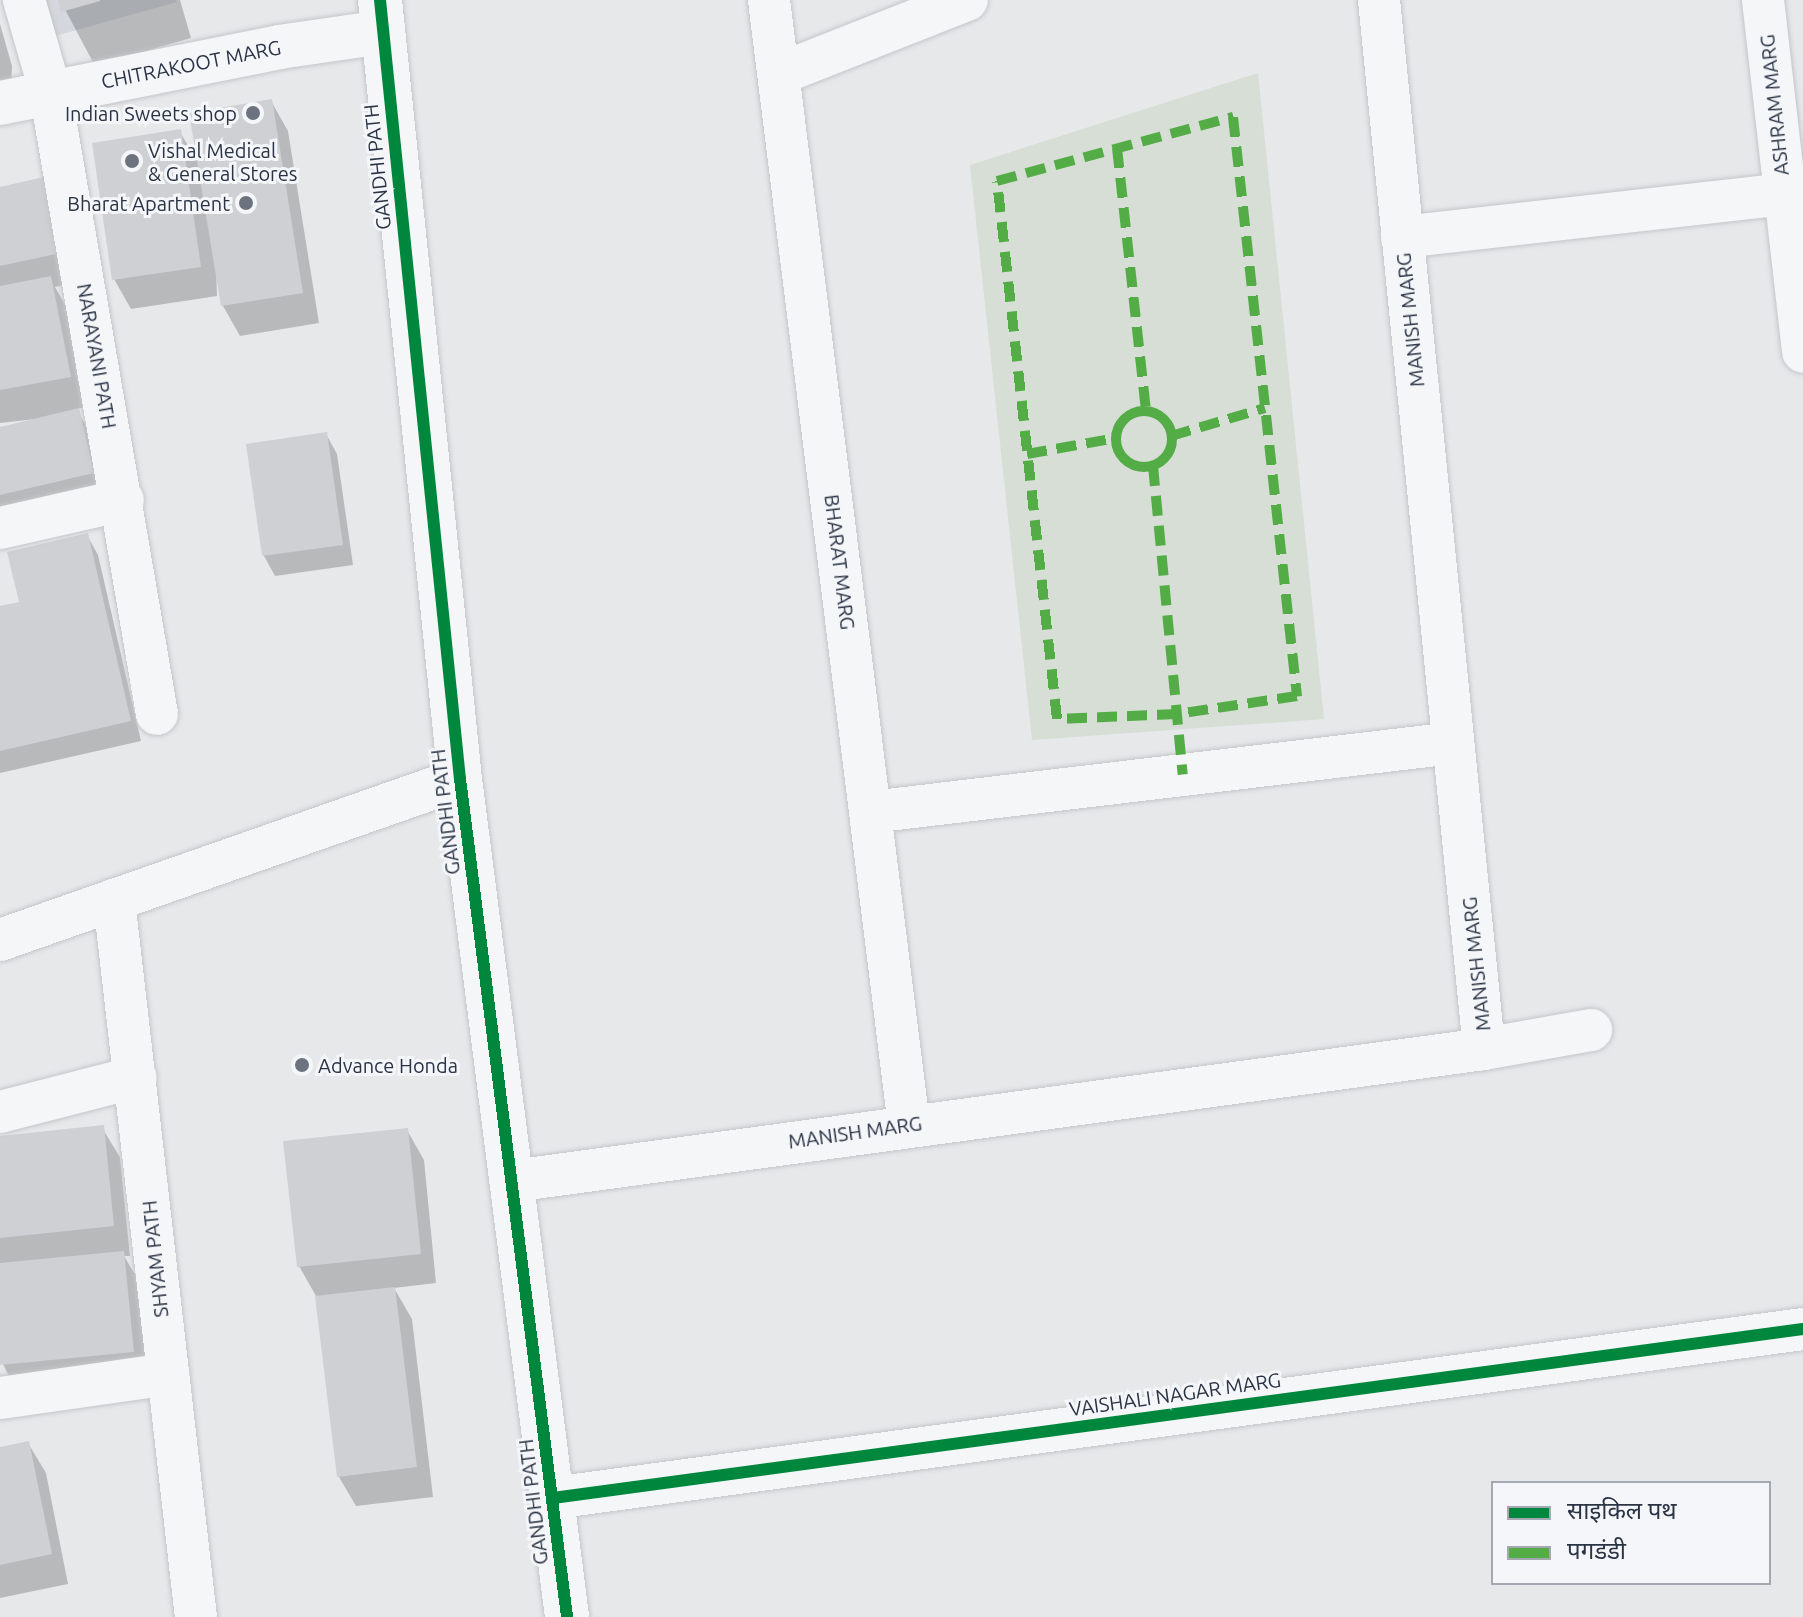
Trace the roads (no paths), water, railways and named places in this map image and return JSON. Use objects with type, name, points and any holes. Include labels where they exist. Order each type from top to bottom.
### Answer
[{"type":"street","name":"NARAYANI PATH","points":[[24,0],[50,90],[123,500],[157,714]]},
{"type":"street","name":"BHARAT MARG","points":[[769,0],[909,1125]]},
{"type":"street","points":[[779,74],[967,0]]},
{"type":"street","name":"MANISH MARG","points":[[513,1181],[1484,1049],[1379,0]]},
{"type":"street","name":"ASHRAM MARG","points":[[1763,0],[1789,106],[1784,194],[1803,352]]},
{"type":"street","name":"CHITRAKOOT MARG","points":[[0,103],[382,16]]},
{"type":"street","name":"GANDHI PATH","points":[[382,16],[460,779],[567,1617]]},
{"type":"street","points":[[1402,237],[1784,194]]},
{"type":"street","points":[[0,528],[123,500]]},
{"type":"street","points":[[871,812],[1453,743]]},
{"type":"street","points":[[0,940],[460,779]]},
{"type":"street","name":"SHYAM PATH","points":[[114,900],[196,1617]]},
{"type":"street","points":[[1484,1049],[1591,1030]]},
{"type":"street","points":[[0,1112],[136,1077]]},
{"type":"street","name":"VAISHALI NAGAR MARG","points":[[553,1498],[1803,1329]]},
{"type":"street","points":[[0,1398],[168,1374]]},
{"type":"place","name":"Indian Sweets shop","points":[[253,113]]},
{"type":"place","name":"Vishal Medical & General Stores","points":[[132,161]]},
{"type":"place","name":"Bharat Apartment","points":[[246,203]]},
{"type":"place","name":"Advance Honda","points":[[302,1065]]}]
